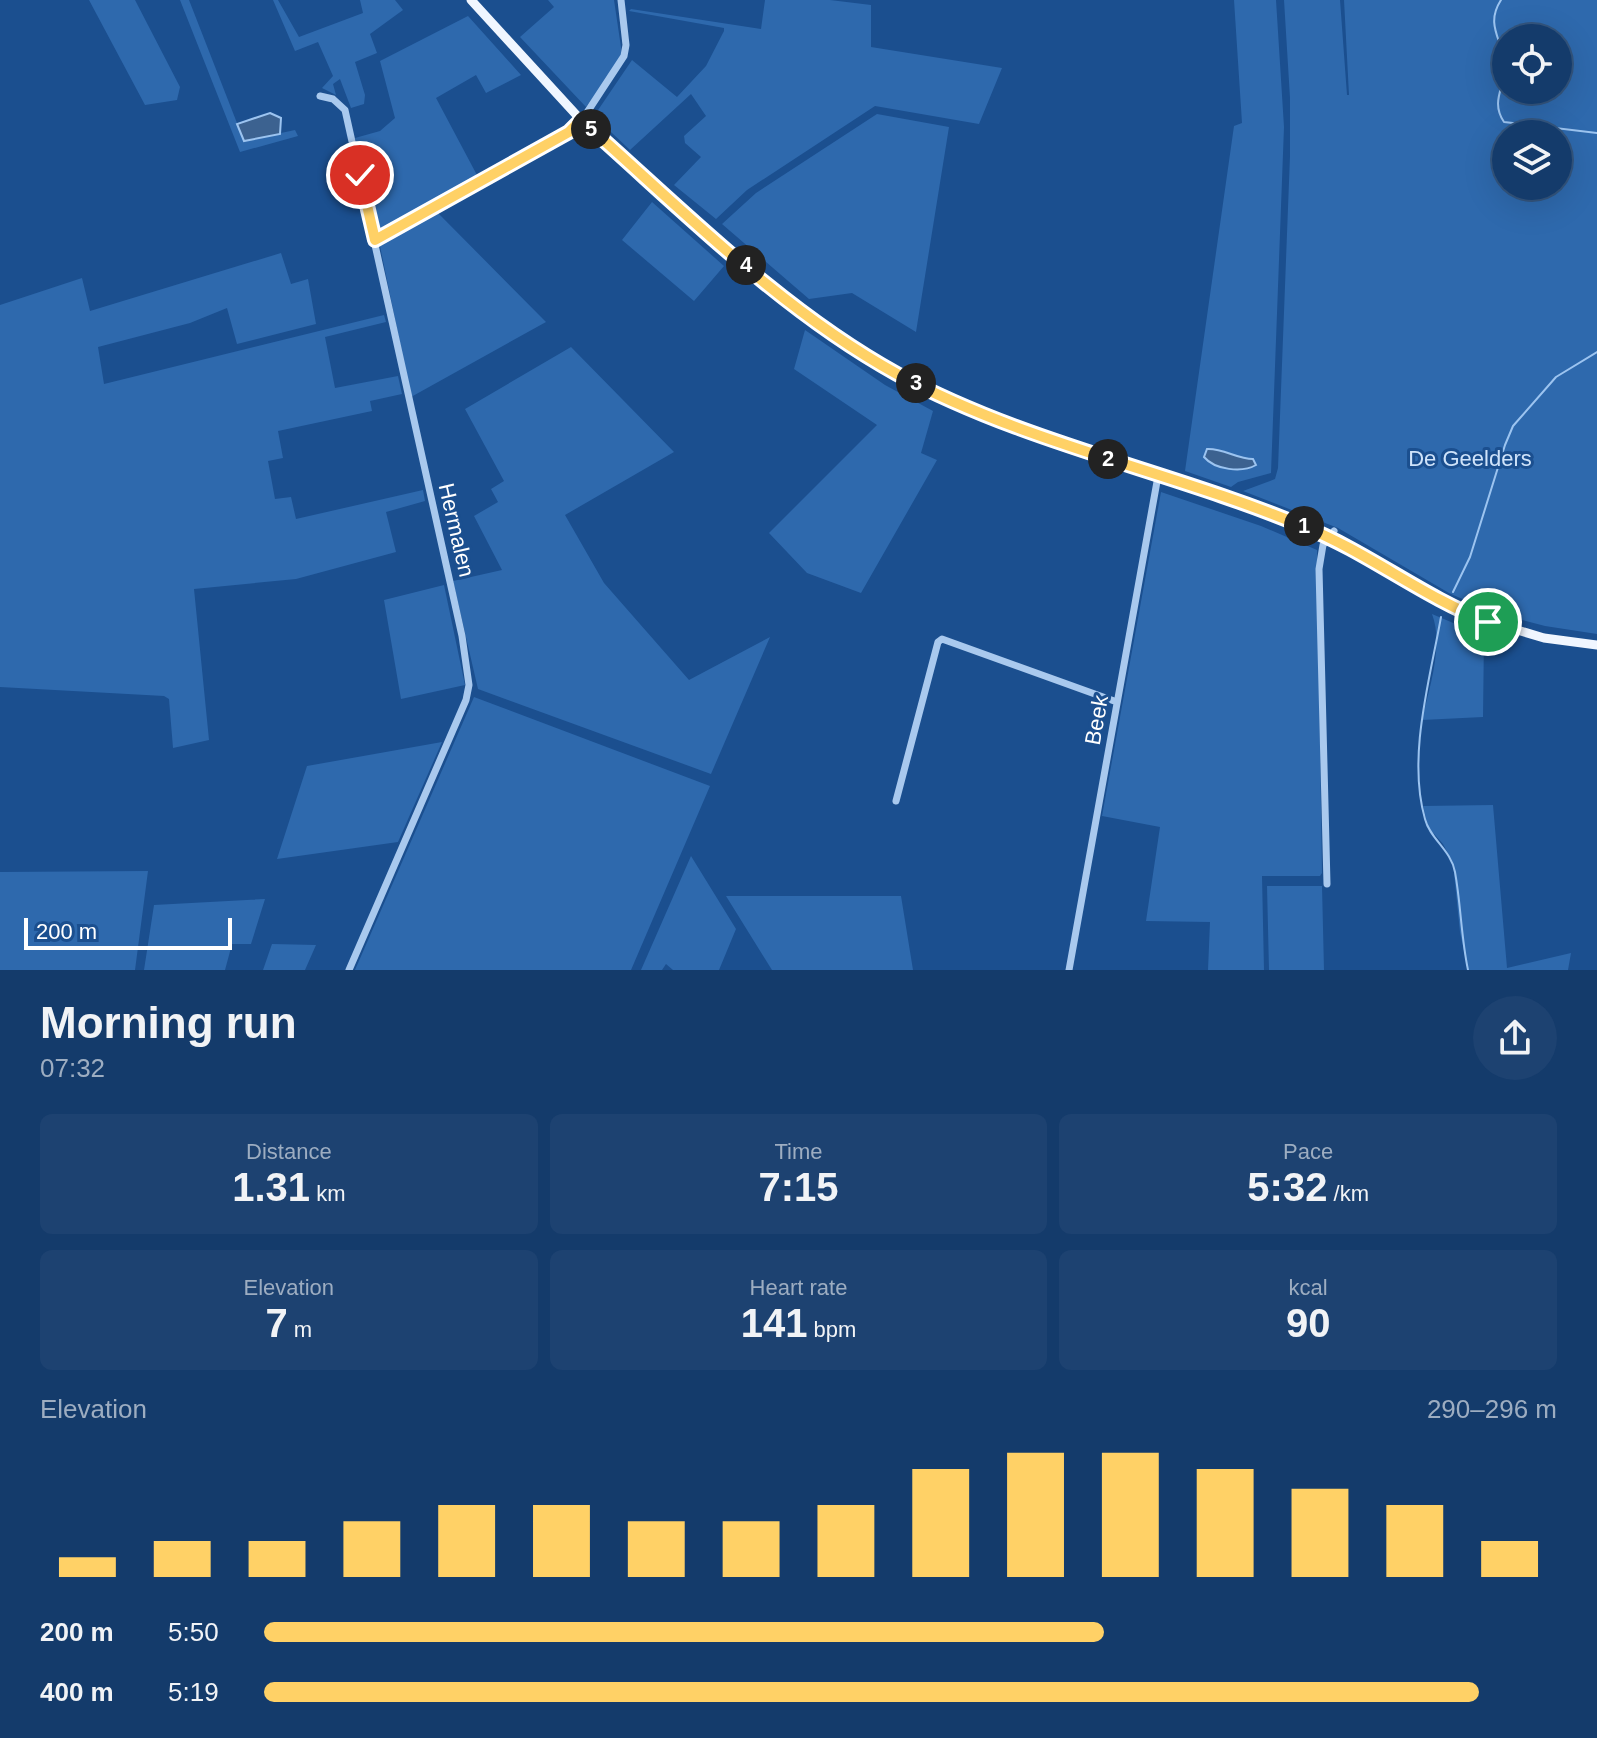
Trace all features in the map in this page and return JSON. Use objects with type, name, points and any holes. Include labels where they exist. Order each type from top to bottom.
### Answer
[{"type":"main road","points":[[471,0],[581,120],[763,280],[858,351],[911,381],[988,417],[1331,534],[1451,607],[1513,630],[1597,645]]},
{"type":"street","points":[[375,240],[569,132],[581,120],[624,56],[621,0]]},
{"type":"street","name":"Hermalen","points":[[320,96],[333,99],[345,110],[462,636],[469,685],[466,700],[349,970]]},
{"type":"street","name":"Beek","points":[[1069,970],[1158,476]]},
{"type":"street","points":[[1327,884],[1319,569],[1323,545],[1331,534]]},
{"type":"street","points":[[896,801],[938,642],[942,639],[1117,702]]},
{"type":"green space","points":[[89,0],[135,0],[180,87],[177,100],[145,105]]},
{"type":"green space","points":[[180,0],[189,0],[244,141],[295,130],[298,136],[240,152]]},
{"type":"green space","points":[[273,0],[278,0],[299,37],[363,13],[360,0],[395,0],[403,10],[370,34],[377,53],[355,62],[365,95],[364,104],[351,108],[340,79],[333,84],[336,95],[322,88],[333,76],[318,42],[295,51]]},
{"type":"green space","points":[[548,0],[614,0],[622,54],[586,107],[520,37],[554,7]]},
{"type":"green space","points":[[765,0],[830,0],[871,5],[871,47],[1002,68],[979,124],[875,106],[747,190],[716,219],[674,185],[701,157],[685,143],[684,136],[706,116],[691,94],[630,150],[594,116],[632,60],[677,97],[706,66],[724,31],[724,28],[629,11],[631,9],[761,29]]},
{"type":"green space","points":[[1234,0],[1276,0],[1284,127],[1271,473],[1238,482],[1231,487],[1185,471],[1234,126],[1242,123]]},
{"type":"green space","name":"De Geelders","points":[[1284,0],[1340,0],[1349,95],[1344,0],[1597,0],[1597,634],[1545,626],[1489,611],[1449,593],[1338,528],[1243,491],[1275,479],[1278,468],[1290,156]]},
{"type":"green space","points":[[468,16],[521,75],[486,93],[476,75],[436,98],[478,177],[378,233],[355,138],[380,131],[395,118],[380,61]]},
{"type":"green space","points":[[877,114],[949,127],[916,332],[852,293],[809,299],[722,224],[756,193]]},
{"type":"green space","points":[[652,202],[724,266],[694,301],[622,240]]},
{"type":"green space","points":[[437,212],[546,322],[411,397],[380,246]]},
{"type":"green space","points":[[281,253],[291,284],[308,279],[316,324],[237,344],[227,308],[190,323],[98,347],[104,384],[384,315],[386,322],[325,337],[335,388],[398,376],[402,394],[370,401],[372,411],[278,431],[283,458],[268,461],[275,499],[291,497],[296,519],[423,490],[425,501],[386,512],[396,552],[296,579],[194,589],[209,740],[173,748],[169,699],[164,696],[0,687],[0,305],[82,278],[90,311]]},
{"type":"green space","points":[[805,330],[885,385],[933,411],[921,453],[937,460],[861,593],[807,573],[769,533],[877,425],[794,369]]},
{"type":"green space","points":[[571,347],[674,452],[565,515],[604,583],[689,680],[770,637],[711,774],[478,689],[453,581],[502,570],[474,516],[498,502],[491,489],[504,481],[465,409]]},
{"type":"green space","points":[[1161,492],[1261,526],[1317,550],[1322,873],[1320,876],[1262,876],[1264,970],[1208,970],[1210,922],[1146,921],[1160,827],[1102,816]]},
{"type":"green space","points":[[444,585],[465,685],[401,699],[384,600]]},
{"type":"green space","points":[[1432,614],[1484,636],[1483,717],[1422,720],[1436,653]]},
{"type":"green space","points":[[474,697],[710,786],[631,970],[355,970]]},
{"type":"green space","points":[[442,742],[398,842],[277,859],[307,766]]},
{"type":"green space","points":[[1493,805],[1507,968],[1571,953],[1568,970],[1468,970],[1460,932],[1453,863],[1443,844],[1428,827],[1423,806]]},
{"type":"green space","points":[[691,856],[736,929],[719,970],[673,970],[666,964],[662,970],[641,970]]},
{"type":"green space","points":[[148,871],[135,970],[0,970],[0,872]]},
{"type":"green space","points":[[1267,886],[1322,886],[1324,970],[1269,970]]},
{"type":"green space","points":[[726,896],[901,896],[913,970],[772,970]]},
{"type":"green space","points":[[265,899],[251,944],[232,944],[225,970],[144,970],[154,905]]},
{"type":"green space","points":[[272,944],[316,945],[305,970],[263,970]]},
{"type":"shaded area","points":[[270,113],[281,118],[280,134],[244,141],[237,124]]},
{"type":"shaded area","points":[[1207,449],[1253,459],[1256,465],[1229,469],[1215,465],[1204,457]]},
{"type":"waterway","points":[[1501,0],[1494,18],[1505,67],[1498,101],[1504,122],[1597,133]]},
{"type":"waterway","points":[[1453,592],[1470,557],[1513,426],[1556,377],[1597,352]]},
{"type":"waterway","points":[[1441,617],[1422,718],[1418,770],[1425,819],[1453,864],[1468,970]]},
{"type":"route","points":[[360,175],[375,240],[569,132],[581,120],[794,305],[858,351],[897,373],[939,395],[1025,431],[1304,526],[1442,602],[1488,622]]}]
